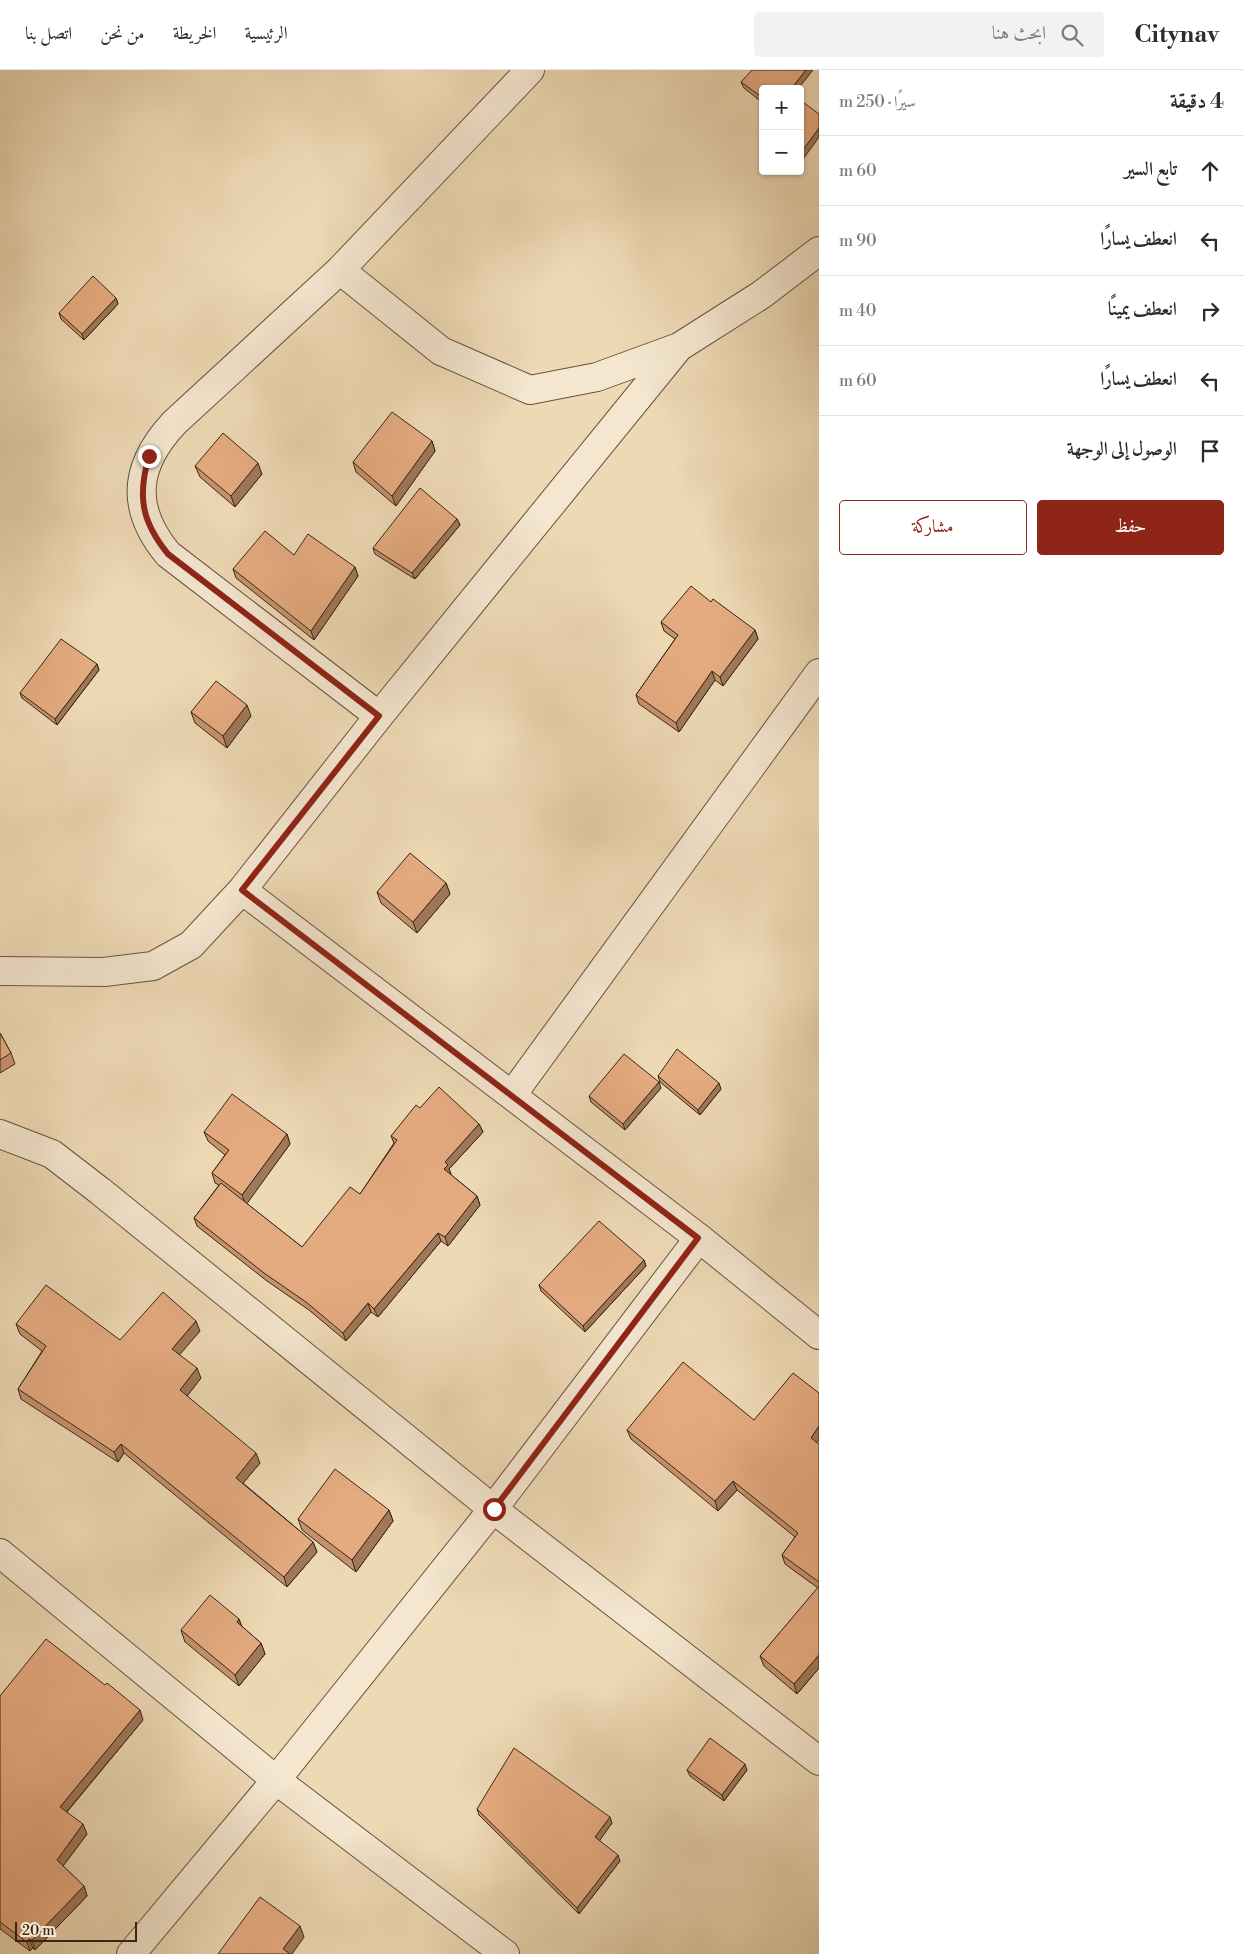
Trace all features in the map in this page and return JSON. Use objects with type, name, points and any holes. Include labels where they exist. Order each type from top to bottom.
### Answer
[{"type":"street","points":[[379,716],[168,554],[152,532],[146,519],[142,498],[143,477],[149,456],[160,438],[340,270],[520,74]]},
{"type":"street","points":[[340,270],[441,351],[530,390],[597,377],[679,347],[761,295],[819,251]]},
{"type":"street","points":[[0,971],[104,972],[153,966],[191,945],[242,890],[379,716],[679,347]]},
{"type":"street","points":[[512,1096],[819,673]]},
{"type":"street","points":[[242,890],[698,1238],[819,1335]]},
{"type":"street","points":[[0,1134],[52,1154],[494,1509],[819,1761]]},
{"type":"street","points":[[131,1954],[276,1780],[494,1509],[698,1238]]},
{"type":"street","points":[[0,1553],[276,1780],[505,1954]]},
{"type":"building","points":[[752,70],[806,70],[794,85],[759,85],[759,95],[741,82]]},
{"type":"building","points":[[804,103],[819,114],[819,128],[804,149]]},
{"type":"building","points":[[93,276],[116,298],[82,334],[59,313]]},
{"type":"building","points":[[392,412],[432,441],[392,496],[353,462]]},
{"type":"building","points":[[223,433],[258,463],[231,496],[195,466]]},
{"type":"building","points":[[420,488],[457,519],[412,573],[373,548]]},
{"type":"building","points":[[265,531],[294,555],[308,534],[355,567],[311,631],[233,569]]},
{"type":"building","points":[[691,586],[711,602],[713,599],[755,630],[720,677],[712,671],[676,723],[636,695],[678,635],[661,622]]},
{"type":"building","points":[[61,639],[97,664],[55,719],[20,693]]},
{"type":"building","points":[[216,681],[247,705],[223,736],[191,712]]},
{"type":"building","points":[[410,853],[446,883],[413,922],[377,892]]},
{"type":"building","points":[[0,1033],[11,1053],[0,1060]]},
{"type":"building","points":[[677,1049],[719,1083],[698,1110],[658,1076]]},
{"type":"building","points":[[624,1054],[659,1082],[623,1124],[589,1096]]},
{"type":"building","points":[[439,1087],[479,1124],[445,1162],[448,1165],[444,1169],[477,1196],[445,1237],[438,1233],[374,1309],[368,1303],[343,1333],[306,1302],[264,1273],[194,1218],[221,1183],[302,1247],[350,1187],[360,1194],[397,1140],[391,1136],[416,1105],[420,1108]]},
{"type":"building","points":[[232,1094],[287,1134],[242,1195],[212,1173],[229,1150],[204,1132]]},
{"type":"building","points":[[599,1221],[644,1260],[583,1326],[539,1285]]},
{"type":"building","points":[[46,1285],[120,1340],[163,1292],[196,1321],[172,1349],[197,1368],[180,1390],[256,1453],[236,1478],[313,1542],[284,1577],[121,1444],[114,1452],[18,1389],[46,1346],[16,1324]]},
{"type":"building","points":[[683,1362],[754,1420],[793,1373],[819,1393],[819,1426],[811,1438],[819,1444],[819,1582],[782,1555],[798,1533],[733,1481],[715,1501],[627,1430]]},
{"type":"building","points":[[335,1469],[389,1510],[352,1560],[298,1519]]},
{"type":"building","points":[[819,1586],[819,1655],[794,1684],[760,1656]]},
{"type":"building","points":[[210,1595],[239,1619],[237,1622],[261,1643],[235,1675],[181,1630]]},
{"type":"building","points":[[46,1639],[105,1685],[107,1683],[140,1710],[60,1807],[83,1824],[57,1860],[84,1886],[32,1940],[29,1939],[27,1942],[0,1922],[0,1696]]},
{"type":"building","points":[[710,1738],[745,1764],[722,1795],[687,1770]]},
{"type":"building","points":[[514,1748],[610,1817],[595,1837],[618,1855],[577,1908],[477,1809]]},
{"type":"building","points":[[260,1897],[300,1926],[283,1949],[290,1954],[218,1954]]},
{"type":"route","points":[[149,456],[143,477],[142,498],[146,519],[155,538],[168,554],[379,716],[242,890],[698,1238],[494,1509]]}]
